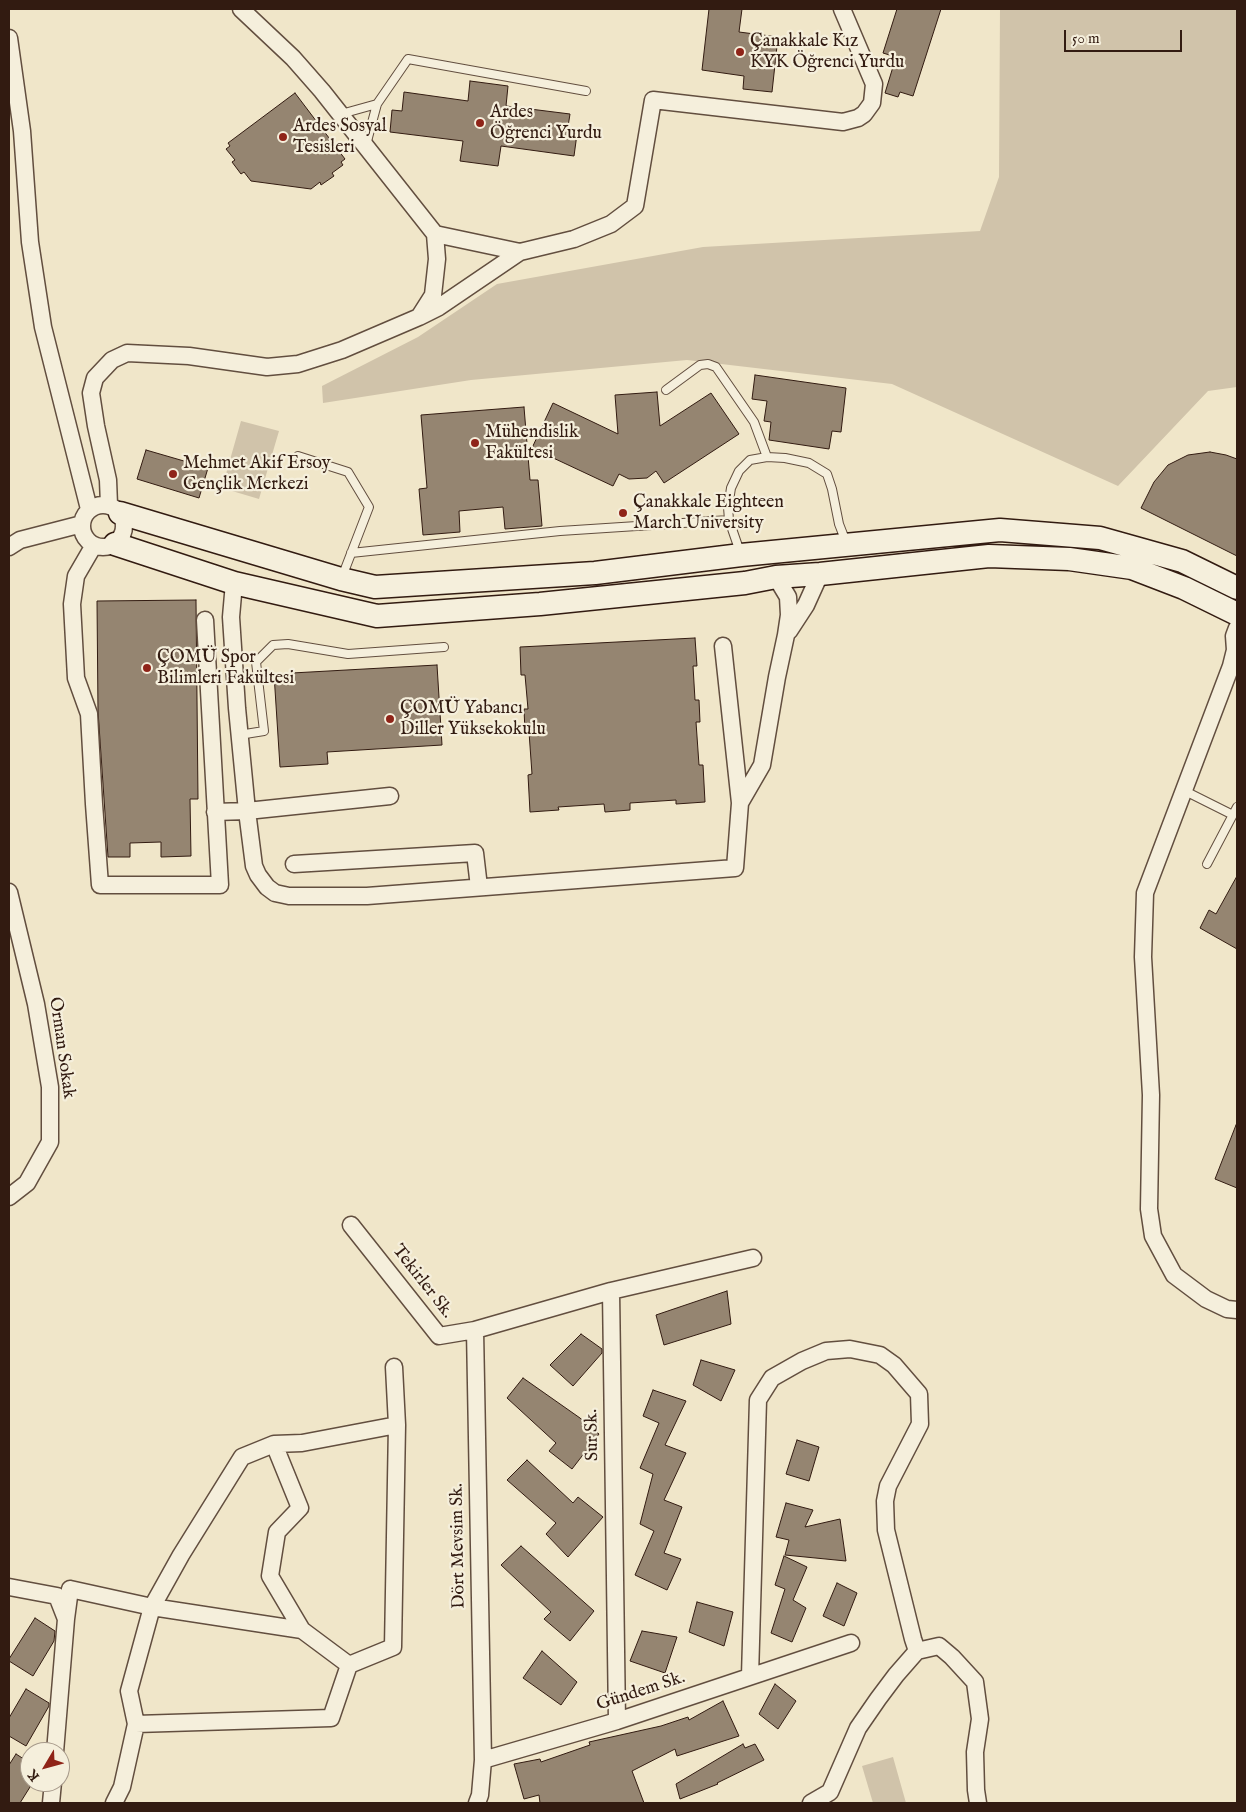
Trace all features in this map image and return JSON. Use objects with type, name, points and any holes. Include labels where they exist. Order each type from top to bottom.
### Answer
[{"type":"street","points":[[240,9],[293,58],[435,234],[436,260],[433,295],[419,317]]},
{"type":"street","points":[[206,620],[220,885],[100,884],[89,714],[76,678],[72,604],[76,576],[104,545],[120,539],[125,526],[115,509],[96,426],[91,393],[95,378],[112,360],[127,353],[189,356],[266,367],[298,364],[342,350],[440,307],[520,252],[574,239],[610,224],[635,206],[653,100],[843,122],[858,118],[864,114],[872,103],[874,84],[842,9]]},
{"type":"street","points":[[9,38],[22,131],[30,242],[42,327],[85,517],[84,536],[104,545],[234,582],[377,616],[540,604],[745,583],[776,577],[989,556],[1069,559],[1132,568],[1184,588],[1237,614]]},
{"type":"street","points":[[435,234],[520,252]]},
{"type":"street","points":[[9,547],[20,540],[85,517],[95,506],[115,509],[375,587],[596,573],[741,556],[1000,530],[1100,538],[1182,562],[1237,588]]},
{"type":"street","points":[[786,635],[806,606],[820,574],[821,549]]},
{"type":"street","points":[[740,804],[762,765],[789,615],[788,597],[776,577],[767,554]]},
{"type":"street","points":[[234,582],[231,617],[247,811],[254,866],[258,876],[267,887],[275,893],[289,896],[367,896],[735,868],[740,804],[723,646]]},
{"type":"street","points":[[1237,628],[1234,636],[1235,650],[1231,666],[1145,893],[1143,957],[1150,1095],[1149,1209],[1153,1236],[1174,1275],[1206,1299],[1227,1309],[1237,1310]]},
{"type":"street","points":[[1237,680],[1223,706],[1151,896],[1148,958],[1155,1094],[1154,1210],[1158,1235],[1179,1273],[1209,1295],[1237,1306]]},
{"type":"street","points":[[216,812],[247,811],[390,796]]},
{"type":"street","points":[[294,864],[475,853],[479,888]]},
{"type":"street","name":"Orman Sokak","points":[[9,892],[36,1004],[50,1087],[50,1142],[27,1183],[9,1197]]},
{"type":"street","name":"Tekirler Sk.","points":[[351,1225],[439,1336],[475,1330]]},
{"type":"street","points":[[475,1330],[611,1291],[753,1258]]},
{"type":"street","name":"Sur Sk.","points":[[611,1291],[617,1721]]},
{"type":"street","name":"Dört Mevsim Sk.","points":[[475,1330],[483,1760]]},
{"type":"street","points":[[750,1676],[758,1400],[772,1378],[802,1361],[826,1351],[850,1349],[880,1355],[894,1365],[919,1394],[920,1424],[888,1486],[885,1501],[886,1530],[917,1652]]},
{"type":"street","points":[[136,1724],[330,1718],[349,1665],[393,1647],[397,1425],[394,1367]]},
{"type":"street","points":[[114,1803],[122,1787],[136,1724],[129,1692],[152,1607],[181,1555],[242,1457],[274,1444],[302,1443],[397,1425]]},
{"type":"street","points":[[274,1444],[300,1508],[277,1532],[270,1576],[302,1630],[349,1665]]},
{"type":"street","points":[[9,1587],[57,1596],[66,1619]]},
{"type":"street","points":[[56,1742],[70,1589],[152,1607],[302,1630]]},
{"type":"street","name":"Gündem Sk.","points":[[483,1760],[617,1721],[851,1643]]},
{"type":"street","points":[[811,1803],[832,1798],[858,1728],[878,1699],[917,1652],[939,1646],[975,1682],[980,1719],[975,1752],[978,1803]]},
{"type":"street","points":[[476,1801],[483,1760]]},
{"type":"lane","points":[[365,147],[377,104],[408,59],[586,91]]},
{"type":"lane","points":[[340,114],[377,104]]},
{"type":"lane","points":[[666,390],[700,365],[708,364],[716,367],[754,422],[767,457]]},
{"type":"lane","points":[[298,456],[348,472],[369,507],[341,578]]},
{"type":"lane","points":[[741,556],[729,520],[728,507],[731,488],[739,471],[750,460],[767,457],[785,458],[809,463],[827,474],[839,524],[848,546]]},
{"type":"lane","points":[[351,553],[560,531],[729,520]]},
{"type":"lane","points":[[240,735],[264,732],[256,662],[273,645],[288,644],[348,654],[444,647]]},
{"type":"lane","points":[[1189,793],[1233,815]]},
{"type":"lane","points":[[1207,864],[1237,807]]},
{"type":"shaded area","points":[[1000,9],[1237,9],[1237,387],[1208,391],[1118,486],[892,384],[687,360],[471,380],[323,403],[322,386],[418,337],[497,284],[703,247],[980,231],[999,177]]},
{"type":"shaded area","points":[[241,421],[279,431],[259,499],[222,488]]},
{"type":"shaded area","points":[[893,1757],[906,1803],[873,1803],[862,1766]]},
{"type":"building","name":"Çanakkale Kız KYK Öğrenci Yurdu","points":[[709,9],[742,9],[739,32],[778,37],[772,92],[743,89],[744,76],[702,70]]},
{"type":"building","points":[[897,9],[941,9],[913,96],[900,92],[898,97],[885,93],[896,57],[883,53]]},
{"type":"building","name":"Ardes Öğrenci Yurdu","points":[[470,81],[508,86],[506,106],[570,114],[567,133],[577,134],[574,156],[501,146],[498,166],[460,161],[463,141],[390,132],[392,110],[402,111],[404,92],[468,101]]},
{"type":"building","name":"Ardes Sosyal Tesisleri","points":[[295,93],[345,159],[341,162],[343,165],[332,173],[334,176],[321,185],[320,182],[311,189],[251,181],[244,172],[241,174],[232,162],[235,160],[226,149],[230,146],[228,143]]},
{"type":"building","points":[[755,375],[846,388],[841,432],[832,431],[829,449],[769,440],[771,422],[764,421],[767,401],[752,399]]},
{"type":"building","name":"Mühendislik Fakültesi","points":[[657,392],[660,426],[711,393],[739,434],[664,483],[656,471],[647,478],[629,479],[619,474],[613,486],[532,448],[553,403],[618,434],[615,395]]},
{"type":"building","name":"Mühendislik Fakültesi","points":[[524,407],[530,480],[538,480],[542,526],[505,529],[503,507],[459,511],[460,532],[423,535],[419,489],[427,488],[421,415]]},
{"type":"building","name":"Mehmet Akif Ersoy Gençlik Merkezi","points":[[146,450],[208,468],[199,498],[137,479]]},
{"type":"building","points":[[1210,452],[1237,459],[1237,556],[1141,508],[1154,482],[1168,465],[1188,455]]},
{"type":"building","name":"ÇOMÜ Spor Bilimleri Fakültesi","points":[[196,600],[198,799],[190,799],[191,856],[161,857],[161,842],[130,843],[130,857],[108,857],[98,711],[97,601]]},
{"type":"building","points":[[695,638],[697,666],[693,666],[695,700],[699,700],[700,722],[696,722],[699,765],[703,765],[705,802],[676,804],[676,800],[630,803],[630,810],[605,812],[604,804],[558,807],[559,810],[530,812],[528,775],[532,774],[529,732],[525,732],[524,709],[528,709],[525,675],[521,675],[520,647]]},
{"type":"building","name":"ÇOMÜ Yabancı Diller Yüksekokulu","points":[[437,665],[442,745],[327,752],[328,764],[280,767],[274,674]]},
{"type":"building","points":[[1237,876],[1237,949],[1200,928],[1209,910],[1216,914]]},
{"type":"building","points":[[1237,1125],[1237,1188],[1215,1179]]},
{"type":"building","points":[[727,1291],[731,1324],[664,1345],[656,1315]]},
{"type":"building","points":[[581,1334],[602,1349],[602,1353],[573,1386],[550,1365]]},
{"type":"building","points":[[701,1360],[735,1370],[721,1401],[693,1385]]},
{"type":"building","points":[[523,1378],[580,1418],[599,1434],[572,1469],[549,1451],[556,1443],[507,1398]]},
{"type":"building","points":[[653,1390],[686,1401],[665,1445],[686,1453],[664,1500],[682,1507],[664,1553],[681,1559],[667,1590],[635,1575],[654,1531],[640,1524],[653,1474],[640,1468],[659,1423],[643,1416]]},
{"type":"building","points":[[797,1440],[819,1447],[809,1481],[786,1474]]},
{"type":"building","points":[[527,1460],[573,1503],[578,1497],[603,1517],[568,1557],[546,1534],[556,1523],[507,1480]]},
{"type":"building","points":[[786,1503],[813,1510],[805,1527],[840,1519],[846,1561],[785,1555],[789,1540],[776,1537]]},
{"type":"building","points":[[521,1546],[594,1611],[570,1641],[544,1619],[551,1612],[501,1565]]},
{"type":"building","points":[[784,1556],[807,1567],[793,1600],[806,1608],[792,1642],[771,1633],[785,1589],[775,1585]]},
{"type":"building","points":[[837,1583],[857,1593],[844,1626],[823,1616]]},
{"type":"building","points":[[697,1602],[733,1612],[724,1646],[689,1632]]},
{"type":"building","points":[[35,1618],[55,1631],[54,1641],[33,1676],[9,1661],[9,1659]]},
{"type":"building","points":[[642,1631],[677,1637],[665,1673],[630,1661]]},
{"type":"building","points":[[542,1651],[577,1682],[561,1705],[523,1678]]},
{"type":"building","points":[[775,1684],[796,1701],[778,1729],[759,1714]]},
{"type":"building","points":[[26,1689],[49,1703],[28,1742],[20,1742],[9,1736],[9,1718]]},
{"type":"building","points":[[723,1701],[739,1736],[677,1756],[675,1749],[632,1771],[644,1803],[540,1803],[539,1795],[524,1799],[514,1764],[540,1759],[541,1762],[590,1745],[589,1742],[661,1726],[688,1717],[689,1720]]},
{"type":"building","points":[[743,1744],[745,1748],[755,1744],[764,1760],[718,1784],[680,1799],[676,1784]]},
{"type":"building","points":[[16,1754],[20,1757],[20,1792],[27,1792],[20,1803],[9,1803],[9,1765]]},
{"type":"place","name":"Çanakkale Kız KYK Öğrenci Yurdu","points":[[740,52]]},
{"type":"place","name":"Ardes Öğrenci Yurdu","points":[[480,123]]},
{"type":"place","name":"Ardes Sosyal Tesisleri","points":[[283,137]]},
{"type":"place","name":"Mühendislik Fakültesi","points":[[475,443]]},
{"type":"place","name":"Mehmet Akif Ersoy Gençlik Merkezi","points":[[173,474]]},
{"type":"place","name":"Çanakkale Eighteen March University","points":[[623,513]]},
{"type":"place","name":"ÇOMÜ Spor Bilimleri Fakültesi","points":[[147,668]]},
{"type":"place","name":"ÇOMÜ Yabancı Diller Yüksekokulu","points":[[390,719]]}]
